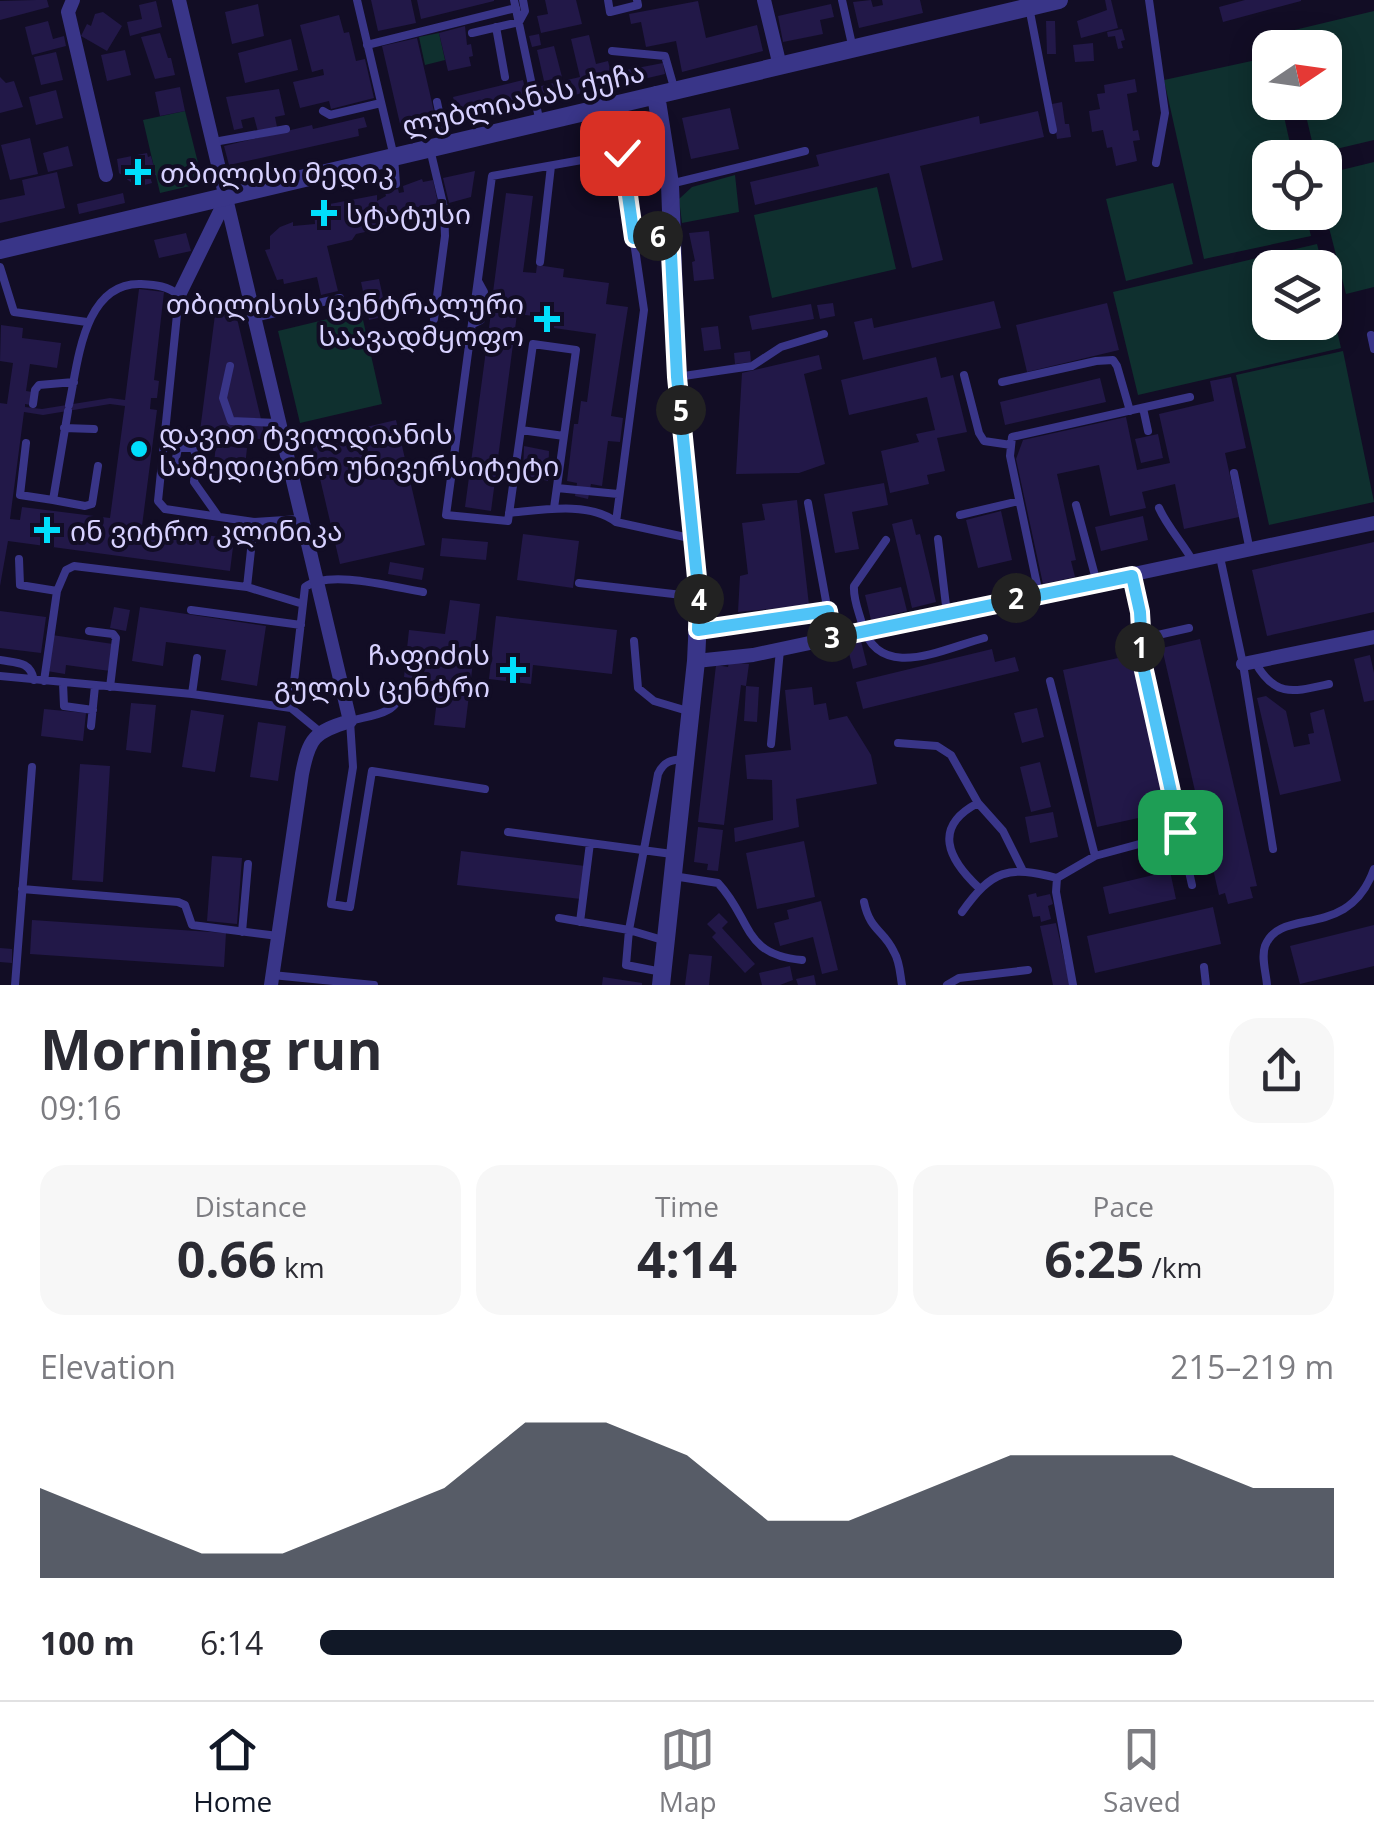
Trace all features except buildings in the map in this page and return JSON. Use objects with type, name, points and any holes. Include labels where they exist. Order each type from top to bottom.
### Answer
[{"type":"street","points":[[72,0],[68,12],[71,28],[106,175]]},
{"type":"street","points":[[179,0],[350,721],[319,731],[304,759],[272,980]]},
{"type":"street","points":[[764,0],[780,66]]},
{"type":"street","name":"ლუბლიანას ქუჩა","points":[[0,250],[1060,0]]},
{"type":"street","points":[[656,95],[670,184],[677,377],[699,598],[696,661],[662,978]]},
{"type":"street","points":[[179,296],[227,196]]},
{"type":"street","points":[[696,661],[780,650],[1374,523]]},
{"type":"street","points":[[1249,663],[1374,637]]},
{"type":"lane","points":[[357,0],[394,157],[396,184]]},
{"type":"lane","points":[[472,32],[518,22],[526,11],[523,0]]},
{"type":"lane","points":[[608,0],[610,12],[638,5],[637,0]]},
{"type":"lane","points":[[842,0],[853,49]]},
{"type":"lane","points":[[1149,0],[1165,113],[1156,162]]},
{"type":"lane","points":[[367,44],[515,4],[540,122]]},
{"type":"lane","points":[[1029,7],[1054,130]]},
{"type":"lane","points":[[496,27],[504,77]]},
{"type":"lane","points":[[612,51],[665,56],[676,91]]},
{"type":"lane","points":[[434,319],[446,236],[436,102]]},
{"type":"lane","points":[[323,111],[330,115],[381,103]]},
{"type":"lane","points":[[214,142],[286,129]]},
{"type":"lane","points":[[670,184],[805,151]]},
{"type":"lane","points":[[554,508],[576,350],[533,344],[508,521],[446,514],[492,176],[622,153],[644,310],[616,522]]},
{"type":"lane","points":[[540,262],[551,166]]},
{"type":"lane","points":[[634,238],[670,233]]},
{"type":"lane","points":[[0,267],[14,312]]},
{"type":"lane","points":[[53,500],[64,428],[88,322],[111,293],[135,284],[167,286],[179,296],[158,501],[162,507],[254,522],[300,519]]},
{"type":"lane","points":[[254,318],[340,298]]},
{"type":"lane","points":[[0,310],[88,322]]},
{"type":"lane","points":[[677,377],[752,366],[781,347],[824,334]]},
{"type":"lane","points":[[1370,335],[1374,348]]},
{"type":"lane","points":[[1002,382],[1113,360],[1130,411]]},
{"type":"lane","points":[[230,366],[223,398],[230,421],[277,424]]},
{"type":"lane","points":[[964,374],[978,433],[984,440],[1011,446]]},
{"type":"lane","points":[[33,404],[39,385],[74,382]]},
{"type":"lane","points":[[1039,594],[1010,456],[1012,438],[1190,397]]},
{"type":"lane","points":[[1143,408],[1148,431]]},
{"type":"lane","points":[[64,428],[94,429]]},
{"type":"lane","points":[[520,430],[564,436]]},
{"type":"lane","points":[[26,443],[20,495],[92,504],[98,466]]},
{"type":"lane","points":[[161,471],[174,469],[178,448],[193,448],[194,482],[218,516]]},
{"type":"lane","points":[[1234,472],[1250,550]]},
{"type":"lane","points":[[557,488],[618,494]]},
{"type":"lane","points":[[960,515],[1019,500]]},
{"type":"lane","points":[[808,504],[832,638]]},
{"type":"lane","points":[[1076,506],[1097,582]]},
{"type":"lane","points":[[509,513],[554,508],[605,514],[616,522],[694,538]]},
{"type":"lane","points":[[1158,508],[1167,527],[1194,562]]},
{"type":"lane","points":[[247,587],[254,522]]},
{"type":"lane","points":[[938,539],[947,614]]},
{"type":"lane","points":[[886,540],[854,586],[864,632],[876,652],[909,658],[984,638]]},
{"type":"lane","points":[[1220,557],[1249,663],[1273,849]]},
{"type":"lane","points":[[19,558],[20,584],[57,591]]},
{"type":"lane","points":[[39,680],[57,591],[62,575],[74,566],[247,587],[304,604]]},
{"type":"lane","points":[[1132,576],[1140,612],[1143,666],[1192,885]]},
{"type":"lane","points":[[291,708],[306,587],[314,580],[340,579],[422,592]]},
{"type":"lane","points":[[579,583],[699,598]]},
{"type":"lane","points":[[191,610],[301,625]]},
{"type":"lane","points":[[698,630],[828,611]]},
{"type":"lane","points":[[1140,639],[1189,628]]},
{"type":"lane","points":[[90,631],[113,634],[116,638],[110,687]]},
{"type":"lane","points":[[634,641],[638,688],[654,701],[691,712]]},
{"type":"lane","points":[[771,744],[780,650]]},
{"type":"lane","points":[[192,694],[197,658]]},
{"type":"lane","points":[[0,660],[25,664],[39,680]]},
{"type":"lane","points":[[1249,663],[1280,689],[1296,691],[1330,684]]},
{"type":"lane","points":[[0,676],[192,694],[291,708],[319,731]]},
{"type":"lane","points":[[1050,680],[1094,856]]},
{"type":"lane","points":[[64,683],[64,706],[93,710]]},
{"type":"lane","points":[[92,726],[95,686]]},
{"type":"lane","points":[[372,770],[350,907],[330,904],[353,767],[350,721],[392,709],[400,702],[400,690]]},
{"type":"lane","points":[[898,743],[937,746],[951,755],[978,803],[1003,830],[1022,869]]},
{"type":"lane","points":[[662,978],[626,965],[629,930],[662,766],[671,760],[686,759]]},
{"type":"lane","points":[[15,985],[32,766]]},
{"type":"lane","points":[[353,767],[484,789]]},
{"type":"lane","points":[[978,803],[960,812],[952,826],[949,850],[958,868],[979,888]]},
{"type":"lane","points":[[508,832],[675,854]]},
{"type":"lane","points":[[962,912],[979,888],[1022,869],[1057,878],[1094,856],[1180,832]]},
{"type":"lane","points":[[580,922],[590,843]]},
{"type":"lane","points":[[242,932],[248,864]]},
{"type":"lane","points":[[1267,985],[1264,948],[1272,934],[1284,926],[1346,910],[1374,869]]},
{"type":"lane","points":[[673,876],[718,882],[763,950],[780,958],[802,960]]},
{"type":"lane","points":[[1057,878],[1056,892],[1074,985]]},
{"type":"lane","points":[[22,890],[178,902],[185,905],[192,925],[278,936]]},
{"type":"lane","points":[[864,902],[876,932],[896,955],[902,985]]},
{"type":"lane","points":[[559,918],[666,940]]},
{"type":"lane","points":[[1204,967],[1206,985]]},
{"type":"lane","points":[[947,985],[958,978],[1028,970]]},
{"type":"lane","points":[[272,980],[374,985]]},
{"type":"green space","points":[[1374,11],[1374,140],[1342,148],[1342,140],[1312,140],[1307,120],[1342,120],[1342,30],[1294,30]]},
{"type":"green space","points":[[439,33],[445,60],[425,65],[419,37]]},
{"type":"green space","points":[[1252,61],[1252,120],[1285,120],[1289,140],[1252,140],[1252,230],[1309,230],[1311,236],[1204,259],[1164,80]]},
{"type":"green space","points":[[185,111],[203,183],[160,193],[143,120]]},
{"type":"green space","points":[[1374,162],[1374,287],[1346,294],[1342,250],[1335,250],[1330,230],[1342,230],[1342,170]]},
{"type":"green space","points":[[735,175],[739,212],[682,223],[679,199],[692,187]]},
{"type":"green space","points":[[1173,183],[1193,264],[1126,281],[1106,199]]},
{"type":"green space","points":[[877,187],[896,269],[772,298],[754,215]]},
{"type":"green space","points":[[1317,244],[1319,250],[1292,250]]},
{"type":"green space","points":[[1252,259],[1252,340],[1339,340],[1341,348],[1138,395],[1113,292]]},
{"type":"green space","points":[[361,311],[382,404],[300,423],[278,331]]},
{"type":"green space","points":[[1343,351],[1374,502],[1269,525],[1236,375]]},
{"type":"place","name":"თბილისი მედიკ","points":[[138,172]]},
{"type":"place","name":"სტატუსი","points":[[324,213]]},
{"type":"place","name":"თბილისის ცენტრალური საავადმყოფო","points":[[547,319]]},
{"type":"place","name":"დავით ტვილდიანის სამედიცინო უნივერსიტეტი","points":[[139,449]]},
{"type":"place","name":"ინ ვიტრო კლინიკა","points":[[47,530]]},
{"type":"place","name":"ჩაფიძის გულის ცენტრი","points":[[513,670]]},
{"type":"route","points":[[622,153],[634,238],[670,233],[677,377],[699,598],[698,630],[828,611],[832,638],[1132,576],[1140,612],[1143,666],[1180,832]]}]
